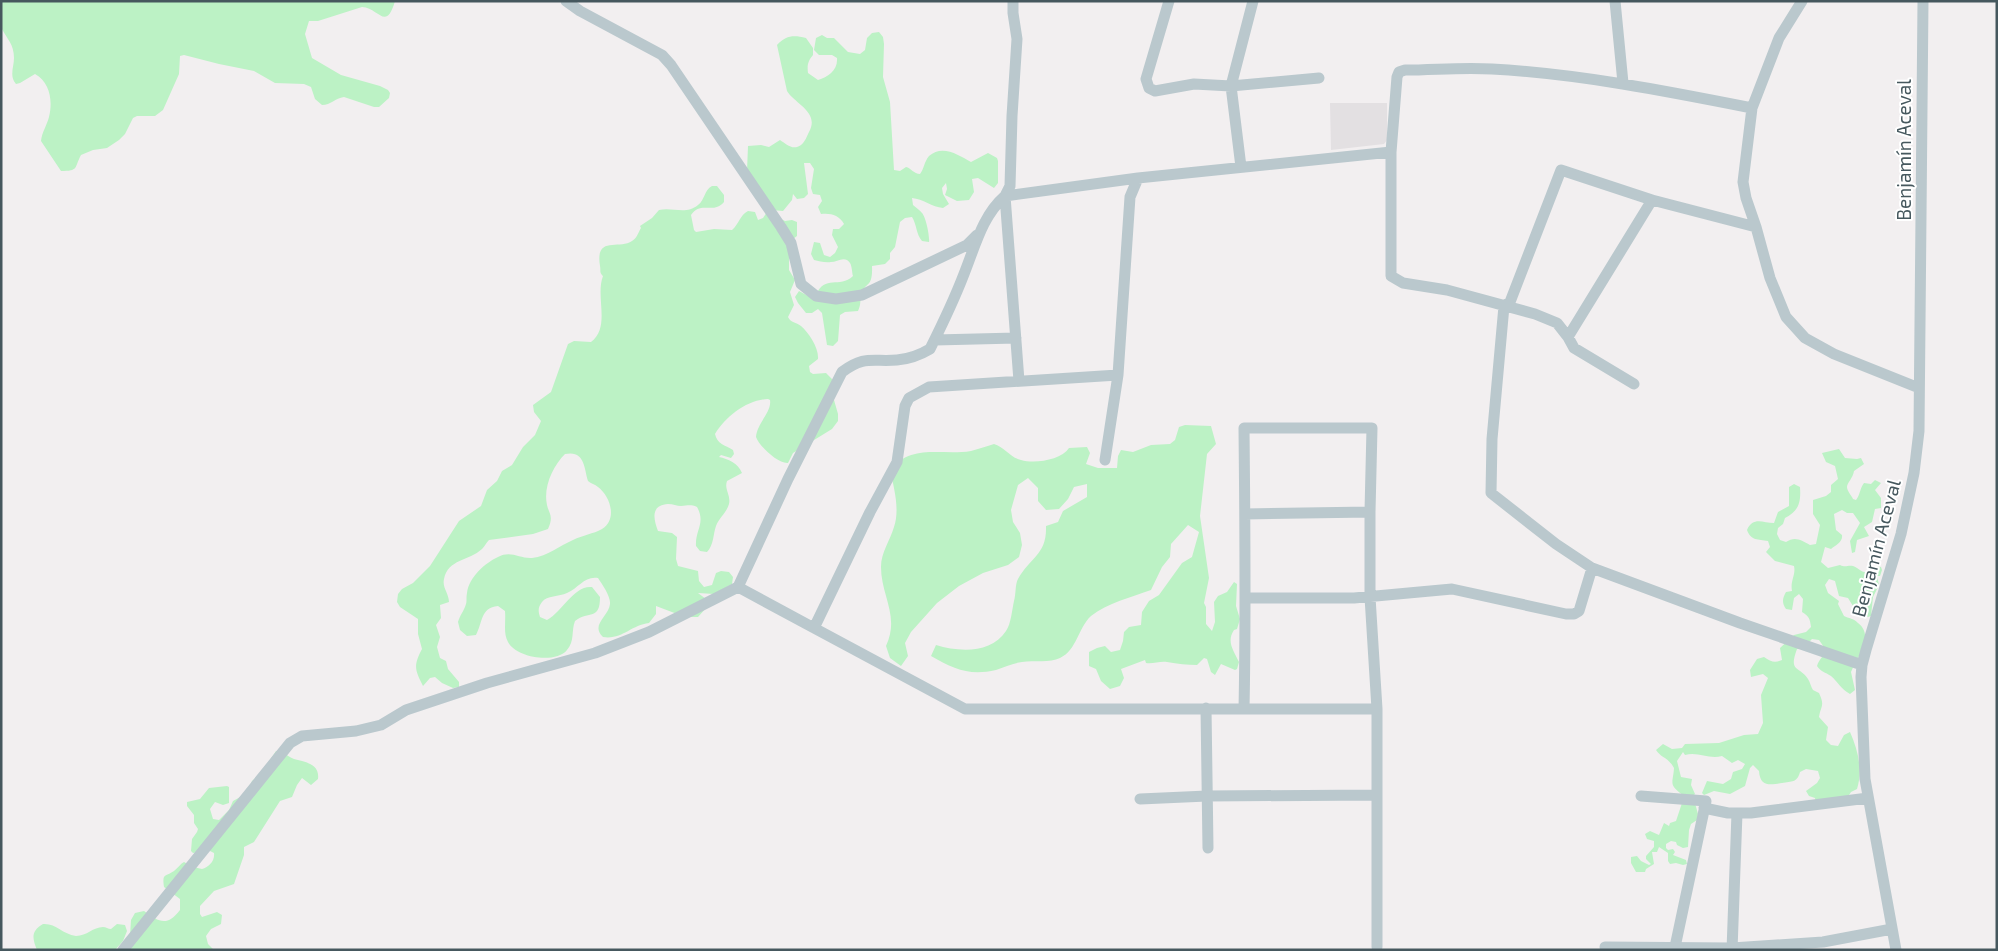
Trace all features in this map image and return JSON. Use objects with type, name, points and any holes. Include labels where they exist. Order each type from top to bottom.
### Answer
[{"type":"street","points":[[566,1],[580,11],[662,54],[781,227],[791,243],[801,284],[816,296],[836,299],[862,295],[967,245],[980,232]]},
{"type":"street","points":[[123,950],[290,743],[302,736],[356,731],[382,725],[406,710],[487,683],[594,653],[649,632],[738,587],[788,479],[842,372],[849,366],[866,360],[895,360],[915,357],[930,349],[964,276],[980,232],[995,205],[1005,196],[1010,186],[1017,39],[1013,1]]},
{"type":"street","points":[[1170,1],[1146,79],[1149,88],[1155,91],[1194,84],[1231,86],[1319,78]]},
{"type":"street","points":[[1241,167],[1231,86],[1253,1]]},
{"type":"street","points":[[1615,1],[1622,83]]},
{"type":"street","points":[[1802,1],[1779,38],[1752,108],[1743,182],[1770,278],[1786,317],[1805,338],[1834,354],[1920,388]]},
{"type":"street","name":"Benjamín Aceval","points":[[1896,950],[1865,779],[1862,665],[1901,534],[1914,473],[1919,431],[1923,1]]},
{"type":"street","points":[[1579,319],[1556,322],[1447,290],[1403,283],[1391,276],[1391,152],[1399,72],[1405,70],[1490,68],[1559,75],[1622,83],[1752,108]]},
{"type":"street","points":[[1005,196],[1138,178],[1391,152]]},
{"type":"street","points":[[1504,306],[1510,302],[1561,170],[1652,200],[1756,227]]},
{"type":"street","points":[[1105,460],[1118,375],[1130,197],[1138,178]]},
{"type":"street","points":[[1005,196],[1020,381]]},
{"type":"street","points":[[1568,337],[1652,200]]},
{"type":"street","points":[[1504,306],[1492,439],[1491,493],[1556,544],[1592,568],[1862,665]]},
{"type":"street","points":[[1556,322],[1574,348],[1634,384]]},
{"type":"street","points":[[935,340],[1016,338]]},
{"type":"street","points":[[814,628],[870,512],[897,462],[905,406],[909,398],[929,388],[1118,375]]},
{"type":"street","points":[[1244,709],[1246,598],[1244,428],[1372,428],[1370,597],[1377,709],[1377,947]]},
{"type":"street","points":[[1245,514],[1370,512]]},
{"type":"street","points":[[1246,598],[1370,597],[1452,589],[1566,614],[1574,614],[1579,611],[1592,568]]},
{"type":"street","points":[[738,587],[965,709],[1377,709]]},
{"type":"street","points":[[1206,708],[1208,848]]},
{"type":"street","points":[[1140,799],[1207,796],[1377,795]]},
{"type":"street","points":[[1641,796],[1706,801],[1675,948]]},
{"type":"street","points":[[1704,808],[1751,813],[1868,798]]},
{"type":"street","points":[[1732,949],[1737,813]]},
{"type":"street","points":[[1605,947],[1732,949],[1823,942],[1892,929]]},
{"type":"shaded area","points":[[1330,103],[1387,103],[1387,140],[1384,144],[1331,150]]},
{"type":"green space","points":[[1,1],[395,1],[392,10],[385,17],[362,7],[318,21],[309,21],[305,34],[312,58],[341,75],[388,90],[390,93],[389,98],[379,107],[344,97],[322,105],[315,99],[311,87],[304,84],[275,83],[254,71],[184,55],[180,56],[179,74],[163,110],[155,116],[137,116],[133,118],[125,134],[119,140],[107,148],[93,150],[81,155],[75,168],[61,171],[41,141],[51,105],[49,92],[44,82],[35,74],[20,83],[16,84],[14,81],[12,75],[14,53],[12,45],[2,29]]},
{"type":"green space","points":[[879,32],[883,37],[884,44],[883,77],[890,102],[894,170],[900,171],[906,167],[920,174],[929,156],[939,151],[950,152],[971,162],[988,153],[997,158],[998,161],[998,183],[994,188],[978,178],[972,179],[974,192],[969,200],[957,201],[945,195],[946,183],[942,188],[943,194],[949,204],[943,208],[912,198],[913,205],[921,212],[925,219],[929,242],[922,241],[912,217],[905,218],[900,222],[895,247],[890,253],[890,259],[885,264],[872,266],[870,282],[861,295],[858,311],[845,312],[840,315],[838,341],[833,346],[827,345],[822,313],[818,309],[812,313],[806,313],[795,297],[799,291],[810,297],[816,295],[824,285],[843,282],[853,276],[851,264],[846,259],[822,262],[814,260],[811,254],[814,242],[820,243],[824,255],[830,257],[835,253],[838,247],[832,235],[833,229],[839,229],[844,224],[840,218],[834,215],[821,214],[818,207],[822,201],[820,195],[813,194],[811,188],[814,169],[810,163],[804,163],[808,194],[804,198],[797,199],[793,194],[792,200],[783,211],[772,210],[747,171],[748,146],[761,145],[769,147],[780,140],[790,146],[798,147],[805,141],[812,125],[809,114],[787,91],[777,45],[780,42],[790,37],[806,38],[813,48],[813,55],[808,65],[808,73],[818,80],[832,72],[836,66],[837,58],[832,55],[819,55],[814,50],[816,38],[822,35],[827,38],[834,38],[848,52],[860,54],[865,50],[867,38],[872,33]]},
{"type":"green space","points":[[712,186],[717,186],[724,195],[724,202],[716,207],[699,208],[691,215],[696,232],[714,229],[732,230],[748,211],[755,212],[758,220],[763,218],[767,212],[785,221],[792,220],[797,222],[797,236],[789,242],[789,270],[795,280],[790,292],[794,305],[788,317],[804,329],[815,346],[818,359],[809,366],[810,372],[813,374],[826,373],[832,379],[832,393],[838,421],[832,429],[793,453],[788,463],[784,463],[769,454],[756,437],[769,409],[770,400],[752,402],[738,410],[725,421],[715,434],[719,442],[733,450],[734,454],[731,458],[721,455],[719,457],[732,462],[742,473],[727,481],[726,487],[729,504],[716,526],[712,543],[707,552],[700,551],[696,546],[700,522],[700,513],[697,507],[668,504],[662,505],[656,510],[654,517],[658,531],[672,533],[677,537],[676,559],[678,566],[698,571],[699,581],[704,587],[712,585],[716,573],[721,571],[729,572],[733,577],[732,584],[714,594],[698,593],[706,599],[707,607],[698,617],[685,617],[656,606],[656,614],[649,623],[637,626],[616,636],[603,637],[598,628],[609,608],[610,601],[598,578],[593,578],[567,593],[547,598],[540,606],[540,617],[547,620],[574,594],[586,587],[592,587],[600,597],[600,604],[596,612],[575,621],[571,643],[562,654],[546,658],[536,657],[512,648],[506,635],[505,611],[498,606],[492,607],[485,613],[476,635],[467,636],[460,630],[458,622],[466,604],[468,587],[474,576],[483,567],[507,554],[532,558],[543,555],[607,525],[611,514],[606,496],[597,486],[588,481],[580,457],[572,453],[565,454],[553,471],[546,491],[547,505],[551,518],[548,529],[533,534],[489,540],[477,553],[454,564],[446,572],[444,582],[449,602],[440,605],[441,618],[436,625],[440,637],[437,647],[440,658],[446,661],[448,669],[459,682],[459,687],[453,688],[435,677],[430,678],[423,686],[416,668],[422,649],[418,634],[418,619],[400,607],[397,602],[398,594],[402,589],[413,583],[430,566],[459,521],[481,506],[487,490],[497,481],[502,471],[512,465],[523,447],[535,435],[541,421],[534,412],[533,405],[551,392],[568,344],[574,341],[591,342],[597,336],[601,320],[601,284],[603,276],[600,271],[599,256],[601,250],[609,245],[632,241],[641,228],[640,226],[652,218],[659,210],[689,210],[693,208],[700,203],[707,190]]},
{"type":"green space","points":[[1185,425],[1211,426],[1216,444],[1207,454],[1200,516],[1209,578],[1204,603],[1206,607],[1206,624],[1212,631],[1215,622],[1214,602],[1218,596],[1227,592],[1234,582],[1237,584],[1236,606],[1240,619],[1237,629],[1232,634],[1231,642],[1239,662],[1237,669],[1235,670],[1221,664],[1215,675],[1211,672],[1207,659],[1204,658],[1197,665],[1164,662],[1146,663],[1145,660],[1121,669],[1124,678],[1120,686],[1110,689],[1101,681],[1096,669],[1089,666],[1089,652],[1105,646],[1111,652],[1120,650],[1124,632],[1129,627],[1141,625],[1142,612],[1149,601],[1159,595],[1182,563],[1192,557],[1199,532],[1188,525],[1171,544],[1170,557],[1162,567],[1151,590],[1097,611],[1083,626],[1070,650],[1060,658],[1027,661],[986,672],[970,672],[947,665],[931,656],[936,645],[964,650],[974,649],[992,644],[1000,638],[1009,625],[1017,581],[1041,550],[1046,536],[1046,526],[1058,522],[1063,511],[1087,497],[1087,484],[1074,487],[1068,499],[1059,509],[1046,510],[1038,501],[1038,488],[1028,478],[1018,485],[1011,510],[1013,522],[1020,533],[1022,545],[1019,557],[1008,565],[983,573],[959,586],[937,603],[911,632],[905,643],[908,656],[901,666],[890,658],[886,646],[890,635],[891,615],[881,567],[882,556],[896,520],[896,498],[890,470],[899,462],[908,456],[918,453],[971,451],[994,444],[1017,459],[1033,462],[1060,456],[1069,448],[1087,447],[1090,453],[1086,464],[1098,468],[1117,468],[1118,456],[1121,450],[1133,452],[1151,445],[1170,444],[1175,440],[1179,427]]},
{"type":"green space","points":[[1839,449],[1845,458],[1861,458],[1864,464],[1854,471],[1847,485],[1853,499],[1856,500],[1864,483],[1871,484],[1875,480],[1881,483],[1875,490],[1881,498],[1881,508],[1875,509],[1872,522],[1864,527],[1869,536],[1857,540],[1855,552],[1852,553],[1850,541],[1860,523],[1853,513],[1847,513],[1842,510],[1834,514],[1836,530],[1842,537],[1839,543],[1831,549],[1825,547],[1821,562],[1828,568],[1840,565],[1853,566],[1866,572],[1868,572],[1871,566],[1881,567],[1880,576],[1877,576],[1879,585],[1873,597],[1871,616],[1868,617],[1856,611],[1848,598],[1839,596],[1835,581],[1829,579],[1825,585],[1828,593],[1839,601],[1838,604],[1844,616],[1857,622],[1863,628],[1865,634],[1863,647],[1851,672],[1855,690],[1850,694],[1817,666],[1826,650],[1819,640],[1812,639],[1803,648],[1797,649],[1794,666],[1805,675],[1813,690],[1819,693],[1821,697],[1822,705],[1819,717],[1828,727],[1826,740],[1831,745],[1838,746],[1844,735],[1850,732],[1859,760],[1860,775],[1857,789],[1851,792],[1847,798],[1816,804],[1815,798],[1809,796],[1806,791],[1817,783],[1820,778],[1818,771],[1806,769],[1800,772],[1794,781],[1766,784],[1761,780],[1759,771],[1753,765],[1750,768],[1745,786],[1730,794],[1714,791],[1704,795],[1702,793],[1707,781],[1723,784],[1731,779],[1733,772],[1742,769],[1745,764],[1738,760],[1732,763],[1722,756],[1685,755],[1683,752],[1677,761],[1681,777],[1692,779],[1691,785],[1695,794],[1693,796],[1698,814],[1697,820],[1691,824],[1689,830],[1688,847],[1683,848],[1677,845],[1676,842],[1671,841],[1666,844],[1666,848],[1668,850],[1673,849],[1675,852],[1673,855],[1686,860],[1687,864],[1670,864],[1668,853],[1659,847],[1657,852],[1652,852],[1654,864],[1646,869],[1645,872],[1636,872],[1631,863],[1631,857],[1637,856],[1641,861],[1649,865],[1651,864],[1646,859],[1646,856],[1654,847],[1654,841],[1647,839],[1645,834],[1650,831],[1659,835],[1664,823],[1669,826],[1670,823],[1676,821],[1682,803],[1683,795],[1673,786],[1674,768],[1656,750],[1663,744],[1672,749],[1682,748],[1685,744],[1719,743],[1744,735],[1758,734],[1763,723],[1761,695],[1768,678],[1763,674],[1751,677],[1750,670],[1757,659],[1764,657],[1773,662],[1782,660],[1780,648],[1794,635],[1806,632],[1811,627],[1809,618],[1802,612],[1803,599],[1799,594],[1794,598],[1792,610],[1786,609],[1783,603],[1786,592],[1792,591],[1794,566],[1775,561],[1766,552],[1770,547],[1768,541],[1753,538],[1747,530],[1755,522],[1774,523],[1778,512],[1789,506],[1789,487],[1794,484],[1800,487],[1798,506],[1785,518],[1783,524],[1778,528],[1777,534],[1780,540],[1786,542],[1795,539],[1810,545],[1816,544],[1820,525],[1813,514],[1813,500],[1826,496],[1831,492],[1831,485],[1838,479],[1835,466],[1826,462],[1822,453]]},
{"type":"green space","points":[[276,751],[314,766],[318,779],[311,785],[302,778],[292,797],[280,801],[254,842],[244,847],[244,855],[234,884],[214,891],[200,906],[202,917],[217,912],[222,915],[221,924],[211,929],[206,936],[208,944],[214,950],[125,950],[130,936],[131,920],[135,913],[144,911],[154,918],[167,921],[180,910],[180,899],[164,887],[163,879],[165,876],[184,862],[202,869],[207,867],[214,859],[214,853],[210,851],[193,853],[191,851],[192,839],[198,829],[194,823],[194,815],[187,806],[187,802],[200,799],[209,788],[229,787],[229,803],[223,805],[215,802],[210,809],[213,819],[219,820],[229,810],[233,801],[242,796],[249,788],[252,781],[262,772]]},
{"type":"green space","points":[[43,924],[52,925],[76,936],[83,935],[99,927],[111,929],[117,924],[125,925],[127,931],[123,941],[115,950],[37,950],[34,935],[36,929]]}]
